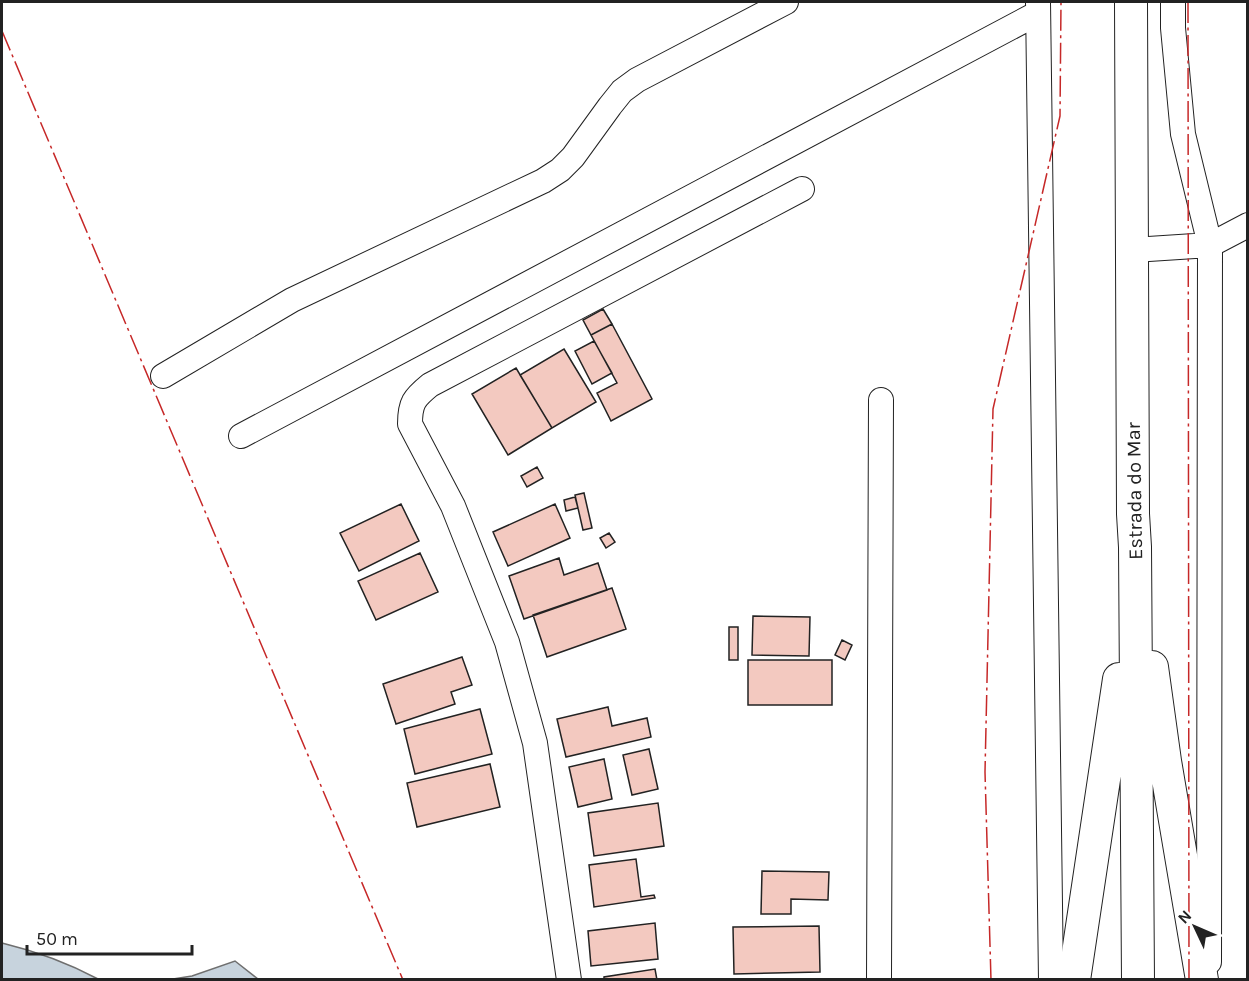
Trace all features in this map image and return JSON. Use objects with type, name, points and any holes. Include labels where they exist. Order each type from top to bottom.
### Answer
[{"type":"main road","name":"Estrada do Mar","points":[[1131,2],[1138,980]]},
{"type":"main road","points":[[1074,980],[1119,689],[1133,514]]},
{"type":"main road","points":[[1135,547],[1165,761],[1202,980]]},
{"type":"street","points":[[163,376],[292,300],[543,181],[560,170],[573,157],[622,91],[637,80],[786,2]]},
{"type":"street","points":[[1173,2],[1173,28],[1183,134],[1210,245],[1209,980]]},
{"type":"street","points":[[241,436],[1038,8],[1051,980]]},
{"type":"street","points":[[569,980],[535,743],[507,642],[453,506],[410,424],[410,410],[417,396],[430,385],[802,189]]},
{"type":"street","points":[[1133,250],[1210,245],[1248,225]]},
{"type":"street","points":[[879,980],[881,400]]},
{"type":"shaded area","points":[[2,943],[51,958],[98,979],[2,979]]},
{"type":"shaded area","points":[[235,961],[258,979],[173,979],[192,976]]},
{"type":"building","points":[[603,309],[612,324],[591,335],[583,320]]},
{"type":"building","points":[[612,324],[652,399],[611,421],[597,393],[617,383],[591,335]]},
{"type":"building","points":[[594,341],[612,373],[592,384],[575,351]]},
{"type":"building","points":[[564,349],[596,402],[552,428],[520,375]]},
{"type":"building","points":[[516,368],[552,428],[508,455],[472,394]]},
{"type":"building","points":[[537,467],[543,478],[527,487],[521,476]]},
{"type":"building","points":[[584,493],[592,528],[583,530],[575,495]]},
{"type":"building","points":[[575,497],[578,508],[566,511],[564,500]]},
{"type":"building","points":[[401,504],[419,541],[359,571],[340,533]]},
{"type":"building","points":[[555,504],[570,538],[508,566],[493,532]]},
{"type":"building","points":[[609,533],[615,542],[606,548],[600,538]]},
{"type":"building","points":[[420,553],[438,592],[376,620],[358,581]]},
{"type":"building","points":[[559,558],[564,575],[598,563],[607,590],[524,619],[509,576]]},
{"type":"building","points":[[612,588],[626,629],[547,657],[533,615]]},
{"type":"building","points":[[753,616],[810,617],[809,656],[752,655]]},
{"type":"building","points":[[729,627],[738,627],[738,660],[729,660]]},
{"type":"building","points":[[842,640],[852,645],[845,660],[835,655]]},
{"type":"building","points":[[462,657],[472,685],[451,692],[455,704],[396,724],[383,684]]},
{"type":"building","points":[[748,660],[832,660],[832,705],[748,705]]},
{"type":"building","points":[[608,707],[612,726],[647,718],[651,737],[566,757],[557,719]]},
{"type":"building","points":[[480,709],[492,754],[415,774],[404,729]]},
{"type":"building","points":[[649,749],[658,789],[632,795],[623,755]]},
{"type":"building","points":[[604,759],[612,799],[578,807],[569,767]]},
{"type":"building","points":[[490,764],[500,807],[417,827],[407,783]]},
{"type":"building","points":[[658,803],[664,846],[594,856],[588,813]]},
{"type":"building","points":[[636,859],[641,897],[654,895],[655,898],[594,907],[589,865]]},
{"type":"building","points":[[762,871],[829,872],[828,900],[791,899],[791,914],[761,914]]},
{"type":"building","points":[[655,923],[658,959],[591,966],[588,931]]},
{"type":"building","points":[[819,926],[820,972],[734,974],[733,927]]},
{"type":"building","points":[[655,969],[657,980],[604,980],[604,977]]},
{"type":"power","points":[[991,980],[985,772],[993,409],[1060,116],[1061,2]]},
{"type":"power","points":[[1188,2],[1189,980]]},
{"type":"power","points":[[2,31],[403,980]]}]
